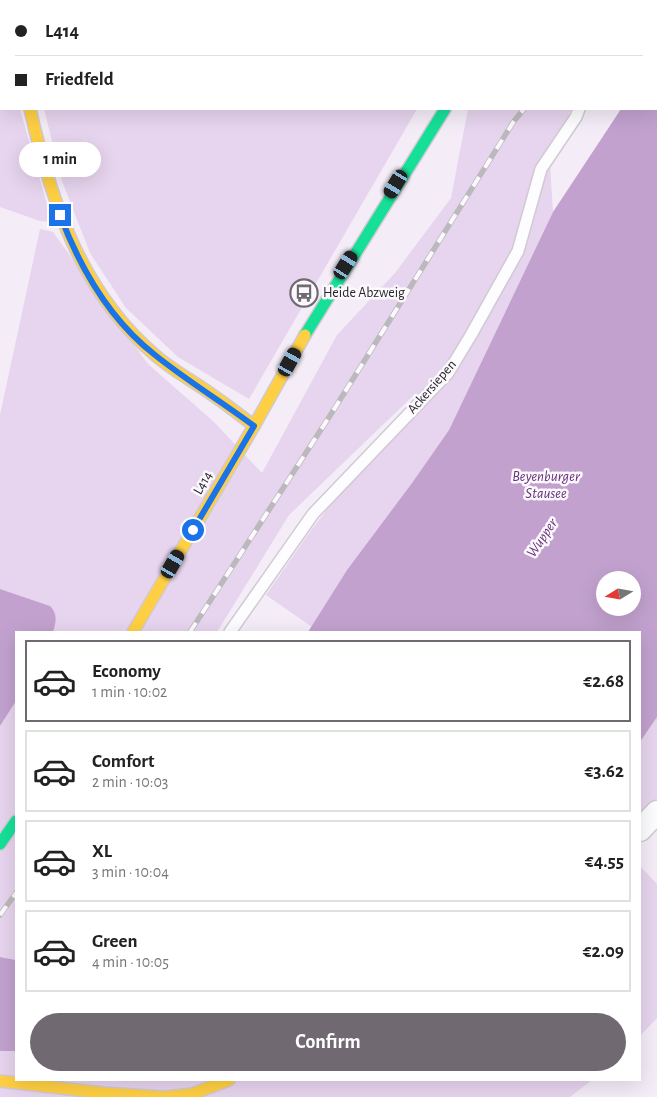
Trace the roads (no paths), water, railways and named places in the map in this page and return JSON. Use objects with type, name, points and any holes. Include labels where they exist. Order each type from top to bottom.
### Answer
[{"type":"main road","points":[[30,110],[44,167],[57,207],[78,259],[115,315],[154,355],[254,426]]},
{"type":"main road","name":"L414","points":[[134,631],[254,426],[317,313],[444,110]]},
{"type":"main road","points":[[0,844],[15,822]]},
{"type":"main road","points":[[0,1080],[102,1093],[165,1097],[192,1094],[227,1081]]},
{"type":"street","points":[[641,829],[657,812]]},
{"type":"lane","name":"Ackersiepen","points":[[231,631],[314,514],[448,373],[472,335],[518,251],[541,169],[576,117],[579,110]]},
{"type":"water","name":"Beyenburger Stausee","points":[[620,110],[657,110],[657,717],[641,741],[641,631],[309,631],[347,570],[449,430],[553,212]]},
{"type":"water","points":[[0,589],[50,606],[56,619],[53,631],[15,631],[15,703],[0,726]]},
{"type":"water","points":[[0,957],[15,960],[15,1051],[0,1051]]},
{"type":"railway","points":[[191,631],[333,411],[514,121],[523,110]]},
{"type":"railway","points":[[0,915],[15,894]]},
{"type":"place","name":"Heide Abzweig","points":[[304,293]]},
{"type":"water label","name":"Wupper","points":[[542,538]]}]
